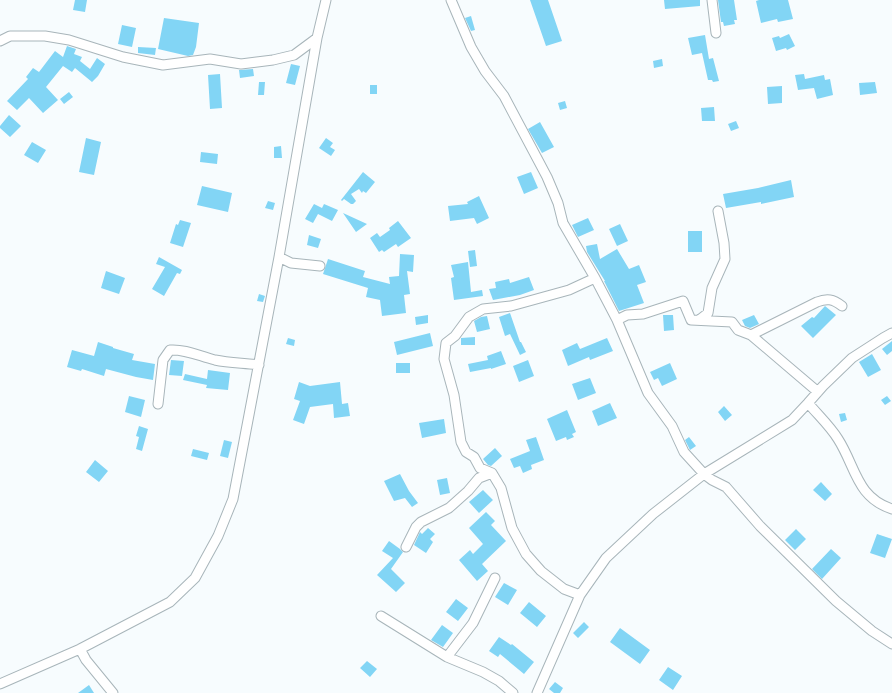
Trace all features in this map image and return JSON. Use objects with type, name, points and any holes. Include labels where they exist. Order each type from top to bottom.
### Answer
[{"type":"street","points":[[0,684],[80,649],[170,602],[195,578],[218,536],[233,499],[279,257],[317,38],[326,0]]},
{"type":"street","points":[[451,0],[471,47],[484,71],[504,96],[525,133],[553,190],[563,223],[595,278],[617,320],[648,393],[672,426],[684,452],[704,474],[726,487],[760,526],[836,601],[872,631],[892,644]]},
{"type":"street","points":[[712,0],[716,33]]},
{"type":"street","points":[[0,41],[10,36],[45,36],[69,40],[123,57],[163,64],[210,59],[241,64],[273,60],[294,55],[317,38]]},
{"type":"street","points":[[699,320],[708,314],[712,288],[725,259],[724,243],[718,211]]},
{"type":"street","points":[[279,257],[291,263],[320,266]]},
{"type":"street","points":[[580,595],[564,589],[541,571],[526,554],[512,528],[501,488],[492,473],[480,468],[474,457],[466,452],[462,442],[454,396],[444,359],[446,342],[455,336],[469,317],[483,309],[511,306],[569,290],[595,278]]},
{"type":"street","points":[[751,335],[826,299],[836,301],[842,306]]},
{"type":"street","points":[[617,320],[627,315],[643,314],[683,301],[691,320],[732,322],[738,330],[751,335],[818,392]]},
{"type":"street","points":[[537,693],[580,595],[606,558],[653,514],[704,474],[792,420],[852,358],[892,333]]},
{"type":"street","points":[[158,404],[164,360],[170,350],[179,349],[216,360],[259,364]]},
{"type":"street","points":[[808,403],[837,437],[849,458],[854,474],[865,493],[882,506],[892,509]]},
{"type":"street","points":[[406,547],[416,527],[421,522],[449,508],[468,491],[479,478],[492,473]]},
{"type":"street","points":[[447,656],[473,623],[495,578]]},
{"type":"street","points":[[381,616],[447,656],[499,681],[513,693]]},
{"type":"street","points":[[80,649],[86,660],[113,693]]},
{"type":"building","points":[[75,0],[87,0],[85,12],[73,10]]},
{"type":"building","points":[[530,0],[548,0],[562,41],[546,46]]},
{"type":"building","points":[[664,0],[700,0],[700,6],[665,9]]},
{"type":"building","points":[[718,0],[734,0],[737,20],[734,20],[735,24],[724,26],[723,22],[721,22]]},
{"type":"building","points":[[788,0],[793,19],[778,22],[777,19],[761,23],[756,1]]},
{"type":"building","points":[[471,16],[475,30],[471,31],[465,18]]},
{"type":"building","points":[[164,18],[199,23],[196,47],[193,55],[188,56],[158,49]]},
{"type":"building","points":[[122,25],[136,28],[132,47],[118,44]]},
{"type":"building","points":[[789,34],[795,46],[787,50],[786,48],[776,51],[772,38],[779,36],[780,38]]},
{"type":"building","points":[[705,35],[709,59],[713,58],[719,81],[713,82],[712,80],[708,80],[702,53],[692,55],[688,38]]},
{"type":"building","points":[[67,46],[76,49],[74,54],[82,57],[80,61],[90,69],[97,58],[105,64],[98,76],[92,82],[75,68],[72,72],[63,66],[46,87],[58,100],[43,113],[29,98],[17,110],[7,101],[28,79],[26,77],[33,68],[39,72],[55,51],[63,57]]},
{"type":"building","points":[[138,47],[156,48],[155,55],[138,53]]},
{"type":"building","points":[[662,59],[663,66],[654,68],[653,61]]},
{"type":"building","points":[[291,64],[300,66],[295,85],[286,83]]},
{"type":"building","points":[[253,69],[254,76],[240,78],[239,70]]},
{"type":"building","points":[[220,74],[222,108],[210,109],[208,75]]},
{"type":"building","points":[[804,74],[805,79],[824,75],[825,80],[830,79],[833,95],[817,99],[814,88],[798,90],[795,75]]},
{"type":"building","points":[[259,82],[265,82],[264,95],[258,95]]},
{"type":"building","points":[[875,82],[877,93],[860,95],[859,83]]},
{"type":"building","points":[[370,85],[377,85],[377,94],[370,94]]},
{"type":"building","points":[[782,86],[782,103],[768,104],[767,87]]},
{"type":"building","points":[[69,92],[73,97],[64,104],[60,99]]},
{"type":"building","points":[[565,101],[567,108],[560,110],[558,103]]},
{"type":"building","points":[[714,107],[715,121],[702,121],[701,108]]},
{"type":"building","points":[[9,115],[21,126],[10,137],[0,128]]},
{"type":"building","points":[[736,121],[739,128],[731,131],[728,124]]},
{"type":"building","points":[[540,122],[554,147],[542,153],[528,129]]},
{"type":"building","points":[[86,138],[101,142],[94,175],[79,172]]},
{"type":"building","points":[[326,138],[333,143],[330,147],[335,150],[331,156],[319,148]]},
{"type":"building","points":[[32,142],[46,150],[38,163],[24,155]]},
{"type":"building","points":[[281,146],[282,158],[274,158],[274,147]]},
{"type":"building","points":[[201,152],[218,154],[217,164],[200,162]]},
{"type":"building","points":[[363,172],[375,182],[366,193],[363,191],[362,193],[359,189],[351,194],[356,201],[353,204],[344,199],[342,201],[341,200]]},
{"type":"building","points":[[531,172],[538,188],[524,194],[517,177]]},
{"type":"building","points":[[791,180],[794,197],[761,204],[761,202],[726,208],[723,194]]},
{"type":"building","points":[[202,186],[232,193],[228,212],[197,205]]},
{"type":"building","points":[[479,196],[489,218],[477,224],[474,218],[450,221],[448,206],[468,204],[467,202]]},
{"type":"building","points":[[268,201],[275,203],[273,210],[265,208]]},
{"type":"building","points":[[314,204],[322,208],[324,204],[338,210],[332,221],[318,214],[313,223],[305,219]]},
{"type":"building","points":[[343,213],[367,224],[356,232]]},
{"type":"building","points":[[588,218],[594,230],[578,237],[572,225]]},
{"type":"building","points":[[180,220],[191,223],[183,247],[170,243],[176,224],[178,225]]},
{"type":"building","points":[[398,221],[411,238],[398,247],[396,244],[384,252],[382,250],[379,252],[370,238],[377,233],[380,237],[390,230],[389,228]]},
{"type":"building","points":[[620,224],[628,241],[617,246],[609,229]]},
{"type":"building","points":[[688,231],[702,231],[702,252],[688,252]]},
{"type":"building","points":[[309,235],[321,239],[318,248],[307,245]]},
{"type":"building","points":[[597,244],[600,259],[617,249],[629,269],[639,265],[646,282],[637,285],[644,303],[619,311],[605,281],[587,252],[586,246]]},
{"type":"building","points":[[475,250],[477,266],[470,267],[468,251]]},
{"type":"building","points":[[400,254],[414,255],[413,272],[407,271],[410,294],[404,295],[406,313],[382,316],[380,300],[366,297],[368,288],[323,274],[328,259],[365,271],[363,277],[390,284],[389,277],[399,276]]},
{"type":"building","points":[[159,257],[182,270],[180,274],[177,273],[164,296],[152,289],[165,267],[156,264]]},
{"type":"building","points":[[468,262],[471,292],[482,290],[483,296],[454,300],[451,278],[454,277],[451,265]]},
{"type":"building","points":[[106,271],[125,278],[119,294],[101,288]]},
{"type":"building","points":[[529,277],[534,290],[520,295],[493,300],[489,289],[496,288],[495,282],[509,279],[510,283]]},
{"type":"building","points":[[259,294],[265,296],[263,302],[257,301]]},
{"type":"building","points":[[825,306],[836,315],[813,338],[801,326],[812,317],[814,318]]},
{"type":"building","points":[[510,313],[520,342],[526,352],[520,355],[510,334],[505,336],[499,317]]},
{"type":"building","points":[[428,315],[428,323],[416,325],[415,317]]},
{"type":"building","points":[[663,315],[673,315],[674,330],[664,331]]},
{"type":"building","points":[[754,315],[759,324],[750,328],[745,326],[742,320]]},
{"type":"building","points":[[487,316],[490,329],[477,332],[474,321],[481,317]]},
{"type":"building","points":[[430,333],[433,346],[397,355],[394,342]]},
{"type":"building","points":[[475,337],[475,345],[461,345],[461,338]]},
{"type":"building","points":[[288,338],[295,340],[294,346],[286,344]]},
{"type":"building","points":[[607,338],[613,351],[590,360],[589,357],[568,366],[562,350],[577,343],[580,349]]},
{"type":"building","points":[[892,341],[892,351],[887,355],[882,349]]},
{"type":"building","points":[[98,342],[134,354],[132,360],[155,364],[153,380],[106,369],[104,376],[82,369],[81,371],[67,367],[72,350],[94,356]]},
{"type":"building","points":[[501,351],[506,364],[491,369],[470,372],[468,364],[488,360],[487,356]]},
{"type":"building","points":[[872,354],[881,370],[868,377],[859,362]]},
{"type":"building","points":[[171,360],[184,361],[182,376],[169,375]]},
{"type":"building","points":[[528,360],[534,376],[519,382],[513,366]]},
{"type":"building","points":[[396,363],[410,363],[410,373],[396,373]]},
{"type":"building","points":[[670,363],[677,379],[662,386],[658,378],[654,380],[650,372]]},
{"type":"building","points":[[208,370],[230,373],[228,390],[206,388],[207,385],[183,380],[185,374],[207,379]]},
{"type":"building","points":[[590,378],[596,393],[578,400],[572,384]]},
{"type":"building","points":[[299,382],[310,386],[340,382],[342,404],[348,403],[350,416],[334,418],[333,404],[310,407],[304,424],[293,420],[300,401],[294,399]]},
{"type":"building","points":[[129,396],[145,400],[141,417],[125,412]]},
{"type":"building","points":[[887,396],[891,401],[885,405],[881,400]]},
{"type":"building","points":[[610,403],[617,418],[598,426],[592,411]]},
{"type":"building","points":[[724,406],[732,415],[725,421],[718,412]]},
{"type":"building","points":[[567,410],[576,432],[572,434],[574,437],[567,440],[566,437],[556,441],[547,419]]},
{"type":"building","points":[[845,413],[847,420],[841,422],[839,414]]},
{"type":"building","points":[[444,419],[446,433],[422,438],[419,423]]},
{"type":"building","points":[[139,426],[148,429],[142,451],[136,449],[139,437],[136,436]]},
{"type":"building","points":[[536,437],[544,460],[531,465],[532,469],[523,473],[520,466],[514,468],[510,459],[530,451],[526,440]]},
{"type":"building","points":[[689,437],[696,446],[690,450],[685,440]]},
{"type":"building","points":[[224,440],[232,442],[228,458],[220,456]]},
{"type":"building","points":[[495,448],[502,456],[491,466],[488,465],[483,459]]},
{"type":"building","points":[[193,449],[209,453],[207,460],[191,456]]},
{"type":"building","points":[[95,460],[108,471],[99,482],[86,472]]},
{"type":"building","points":[[400,474],[409,491],[418,503],[412,507],[405,498],[394,501],[384,481]]},
{"type":"building","points":[[447,478],[450,493],[440,495],[437,480]]},
{"type":"building","points":[[821,482],[832,494],[825,501],[813,490]]},
{"type":"building","points":[[483,490],[493,500],[479,513],[469,502]]},
{"type":"building","points":[[486,512],[495,521],[491,525],[506,541],[482,564],[488,571],[477,581],[459,560],[470,550],[473,554],[483,544],[469,528]]},
{"type":"building","points":[[428,528],[435,534],[430,539],[433,542],[426,553],[414,545],[420,532],[422,534]]},
{"type":"building","points":[[796,529],[806,539],[795,550],[785,540]]},
{"type":"building","points":[[877,534],[892,539],[885,558],[870,553]]},
{"type":"building","points":[[389,541],[403,552],[391,569],[405,583],[396,592],[377,575],[393,558],[382,551]]},
{"type":"building","points":[[831,549],[841,558],[822,579],[812,569]]},
{"type":"building","points":[[504,583],[517,590],[508,605],[495,597]]},
{"type":"building","points":[[456,599],[468,608],[458,621],[446,612]]},
{"type":"building","points":[[529,602],[546,616],[537,627],[520,613]]},
{"type":"building","points":[[584,622],[589,627],[578,638],[573,633]]},
{"type":"building","points":[[442,625],[453,633],[443,647],[431,640]]},
{"type":"building","points":[[620,628],[650,650],[640,664],[610,642]]},
{"type":"building","points":[[499,637],[511,645],[512,644],[534,662],[524,674],[500,654],[498,657],[489,651]]},
{"type":"building","points":[[367,661],[377,669],[370,677],[360,668]]},
{"type":"building","points":[[668,667],[682,676],[673,690],[659,680]]},
{"type":"building","points":[[555,682],[563,688],[560,693],[554,693],[549,689]]},
{"type":"building","points":[[89,685],[94,693],[78,693]]}]
